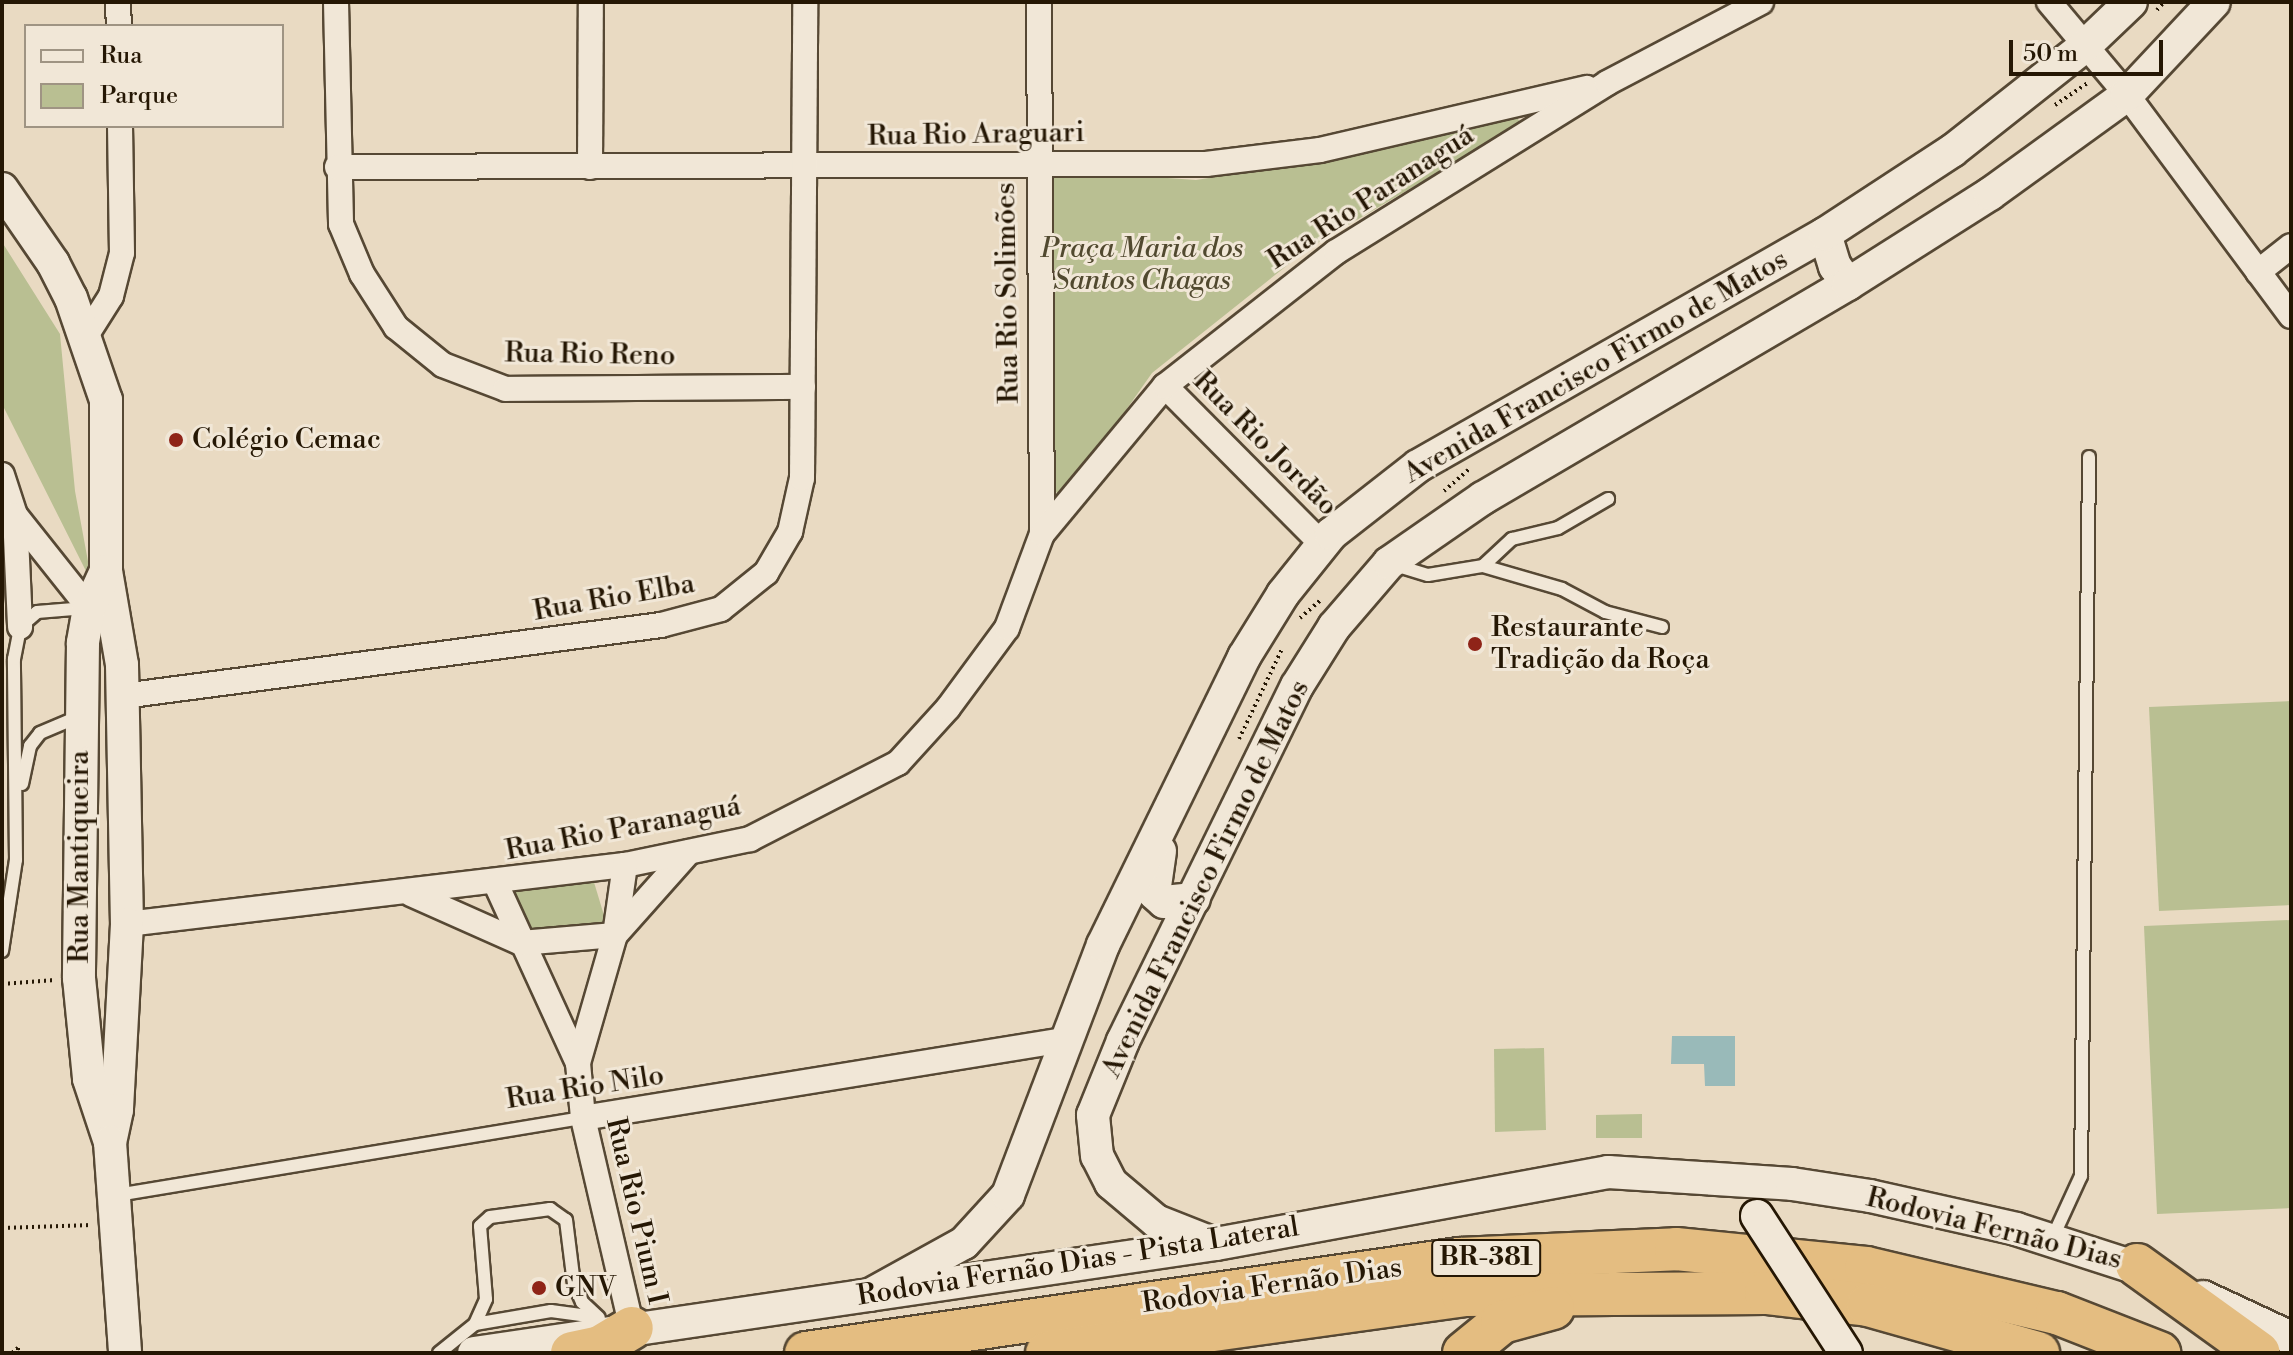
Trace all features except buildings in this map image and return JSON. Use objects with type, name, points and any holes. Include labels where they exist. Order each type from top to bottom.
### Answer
[{"type":"highway","name":"Rodovia Fernão Dias","points":[[806,1353],[1459,1259],[1676,1249],[1866,1268],[2057,1313],[2159,1353]]},
{"type":"highway","points":[[2137,1265],[2259,1353]]},
{"type":"highway","points":[[1464,1353],[1502,1322],[1531,1312],[1750,1299],[1766,1293]]},
{"type":"highway","name":"Rodovia Fernão Dias","points":[[1047,1353],[1463,1295],[1766,1293],[1868,1305],[2038,1353]]},
{"type":"highway","points":[[1139,1353],[1213,1339],[1246,1325]]},
{"type":"highway","points":[[572,1353],[600,1347],[615,1326]]},
{"type":"street","points":[[118,2],[119,24]]},
{"type":"street","name":"Rua Rio Reno","points":[[336,2],[337,167],[341,224],[362,274],[396,327],[443,365],[506,389],[803,387]]},
{"type":"street","points":[[590,167],[591,2]]},
{"type":"street","name":"Rua Rio Elba","points":[[123,696],[661,625],[721,609],[766,573],[790,532],[802,478],[801,168],[805,2]]},
{"type":"street","name":"Rua Rio Solimões","points":[[1039,2],[1036,162],[1042,534]]},
{"type":"street","name":"Rua Rio Paranaguá","points":[[127,924],[496,884],[689,852],[750,839],[898,763],[948,708],[1007,628],[1042,534],[1165,386],[1336,252],[1607,83],[1761,2]]},
{"type":"street","points":[[2049,2],[2127,95],[2291,316]]},
{"type":"street","name":"Avenida Francisco Firmo de Matos","points":[[870,1295],[964,1243],[986,1224],[1008,1195],[1064,1040],[1103,945],[1244,657],[1283,594],[1322,544],[1418,466],[1825,234],[1952,151],[2086,45],[2131,2]]},
{"type":"street","name":"Avenida Francisco Firmo de Matos","points":[[1216,1244],[1156,1221],[1111,1183],[1097,1156],[1093,1115],[1297,686],[1334,627],[1389,563],[1483,498],[1848,284],[1990,194],[2127,95],[2214,2]]},
{"type":"street","name":"Rua Rio Araguari","points":[[337,167],[801,168],[1036,162],[1206,164],[1320,150],[1607,83]]},
{"type":"street","points":[[87,334],[111,296],[122,253],[120,128]]},
{"type":"street","name":"Rua Mantiqueira","points":[[2,189],[53,263],[87,334],[106,400],[106,571],[119,629],[123,696],[127,924],[121,1049],[110,1142],[125,1353]]},
{"type":"street","points":[[1825,234],[1835,266],[1848,284]]},
{"type":"street","points":[[2258,272],[2291,246]]},
{"type":"street","name":"Rua Rio Jordão","points":[[1165,386],[1322,544]]},
{"type":"street","points":[[2,475],[15,515],[20,627]]},
{"type":"street","points":[[15,515],[89,608],[119,629]]},
{"type":"street","name":"Rua Mantiqueira","points":[[106,571],[89,608],[80,716],[79,978],[97,1111],[110,1142]]},
{"type":"street","points":[[1173,806],[1153,876],[1154,893],[1164,902],[1194,899]]},
{"type":"street","points":[[409,893],[521,943],[615,935],[689,852]]},
{"type":"street","points":[[578,1063],[615,935],[625,865]]},
{"type":"street","name":"Rua Rio Pium I","points":[[496,884],[578,1063],[583,1118],[615,1326]]},
{"type":"street","name":"Rua Rio Nilo","points":[[583,1118],[1064,1040]]},
{"type":"street","points":[[86,1047],[110,1052],[121,1049]]},
{"type":"street","name":"Rodovia Fernão Dias - Pista Lateral","points":[[474,1339],[615,1326],[870,1295],[1216,1244],[1530,1183],[1608,1172],[1681,1175]]},
{"type":"street","points":[[1681,1175],[1737,1199],[1757,1216],[1846,1353]]},
{"type":"street","name":"Rodovia Fernão Dias","points":[[1681,1175],[1870,1196],[2052,1239],[2137,1265],[2291,1338]]},
{"type":"lane","points":[[2052,1239],[2081,1176],[2089,457]]},
{"type":"lane","points":[[1483,566],[1512,539],[1558,528],[1608,499]]},
{"type":"lane","points":[[1389,563],[1428,575],[1483,566],[1562,589],[1605,612],[1662,627]]},
{"type":"lane","points":[[17,803],[14,659],[20,627],[37,612],[89,608]]},
{"type":"lane","points":[[2,951],[17,803],[30,746],[50,725],[80,716]]},
{"type":"lane","name":"Rua Rio Nilo","points":[[115,1209],[583,1118]]},
{"type":"lane","points":[[439,1353],[474,1339],[486,1299],[480,1226],[490,1217],[550,1209],[566,1220],[574,1284],[582,1302],[615,1326]]},
{"type":"path","points":[[2,984],[79,978]]},
{"type":"path","points":[[2,1228],[115,1209]]},
{"type":"path","points":[[12,1353],[18,1348],[18,1353]]},
{"type":"green space","name":"Praça Maria dos Santos Chagas","points":[[1510,112],[1522,123],[1309,248],[1152,373],[1067,494],[1047,491],[1054,170],[1196,180],[1335,158]]},
{"type":"green space","points":[[2,242],[60,334],[75,491],[92,583],[2,404]]},
{"type":"green space","points":[[2291,701],[2291,905],[2159,911],[2149,707]]},
{"type":"green space","points":[[593,879],[606,922],[526,933],[515,890]]},
{"type":"green space","points":[[2291,920],[2291,1208],[2157,1214],[2144,926]]},
{"type":"green space","points":[[1544,1048],[1546,1130],[1495,1132],[1494,1049]]},
{"type":"green space","points":[[1642,1114],[1642,1138],[1596,1138],[1596,1115]]},
{"type":"water","points":[[1672,1036],[1735,1036],[1735,1086],[1705,1086],[1704,1064],[1671,1064]]},
{"type":"place","name":"Colégio Cemac","points":[[176,440]]},
{"type":"place","name":"Restaurante Tradição da Roça","points":[[1475,644]]},
{"type":"place","name":"GNV","points":[[539,1288]]}]
